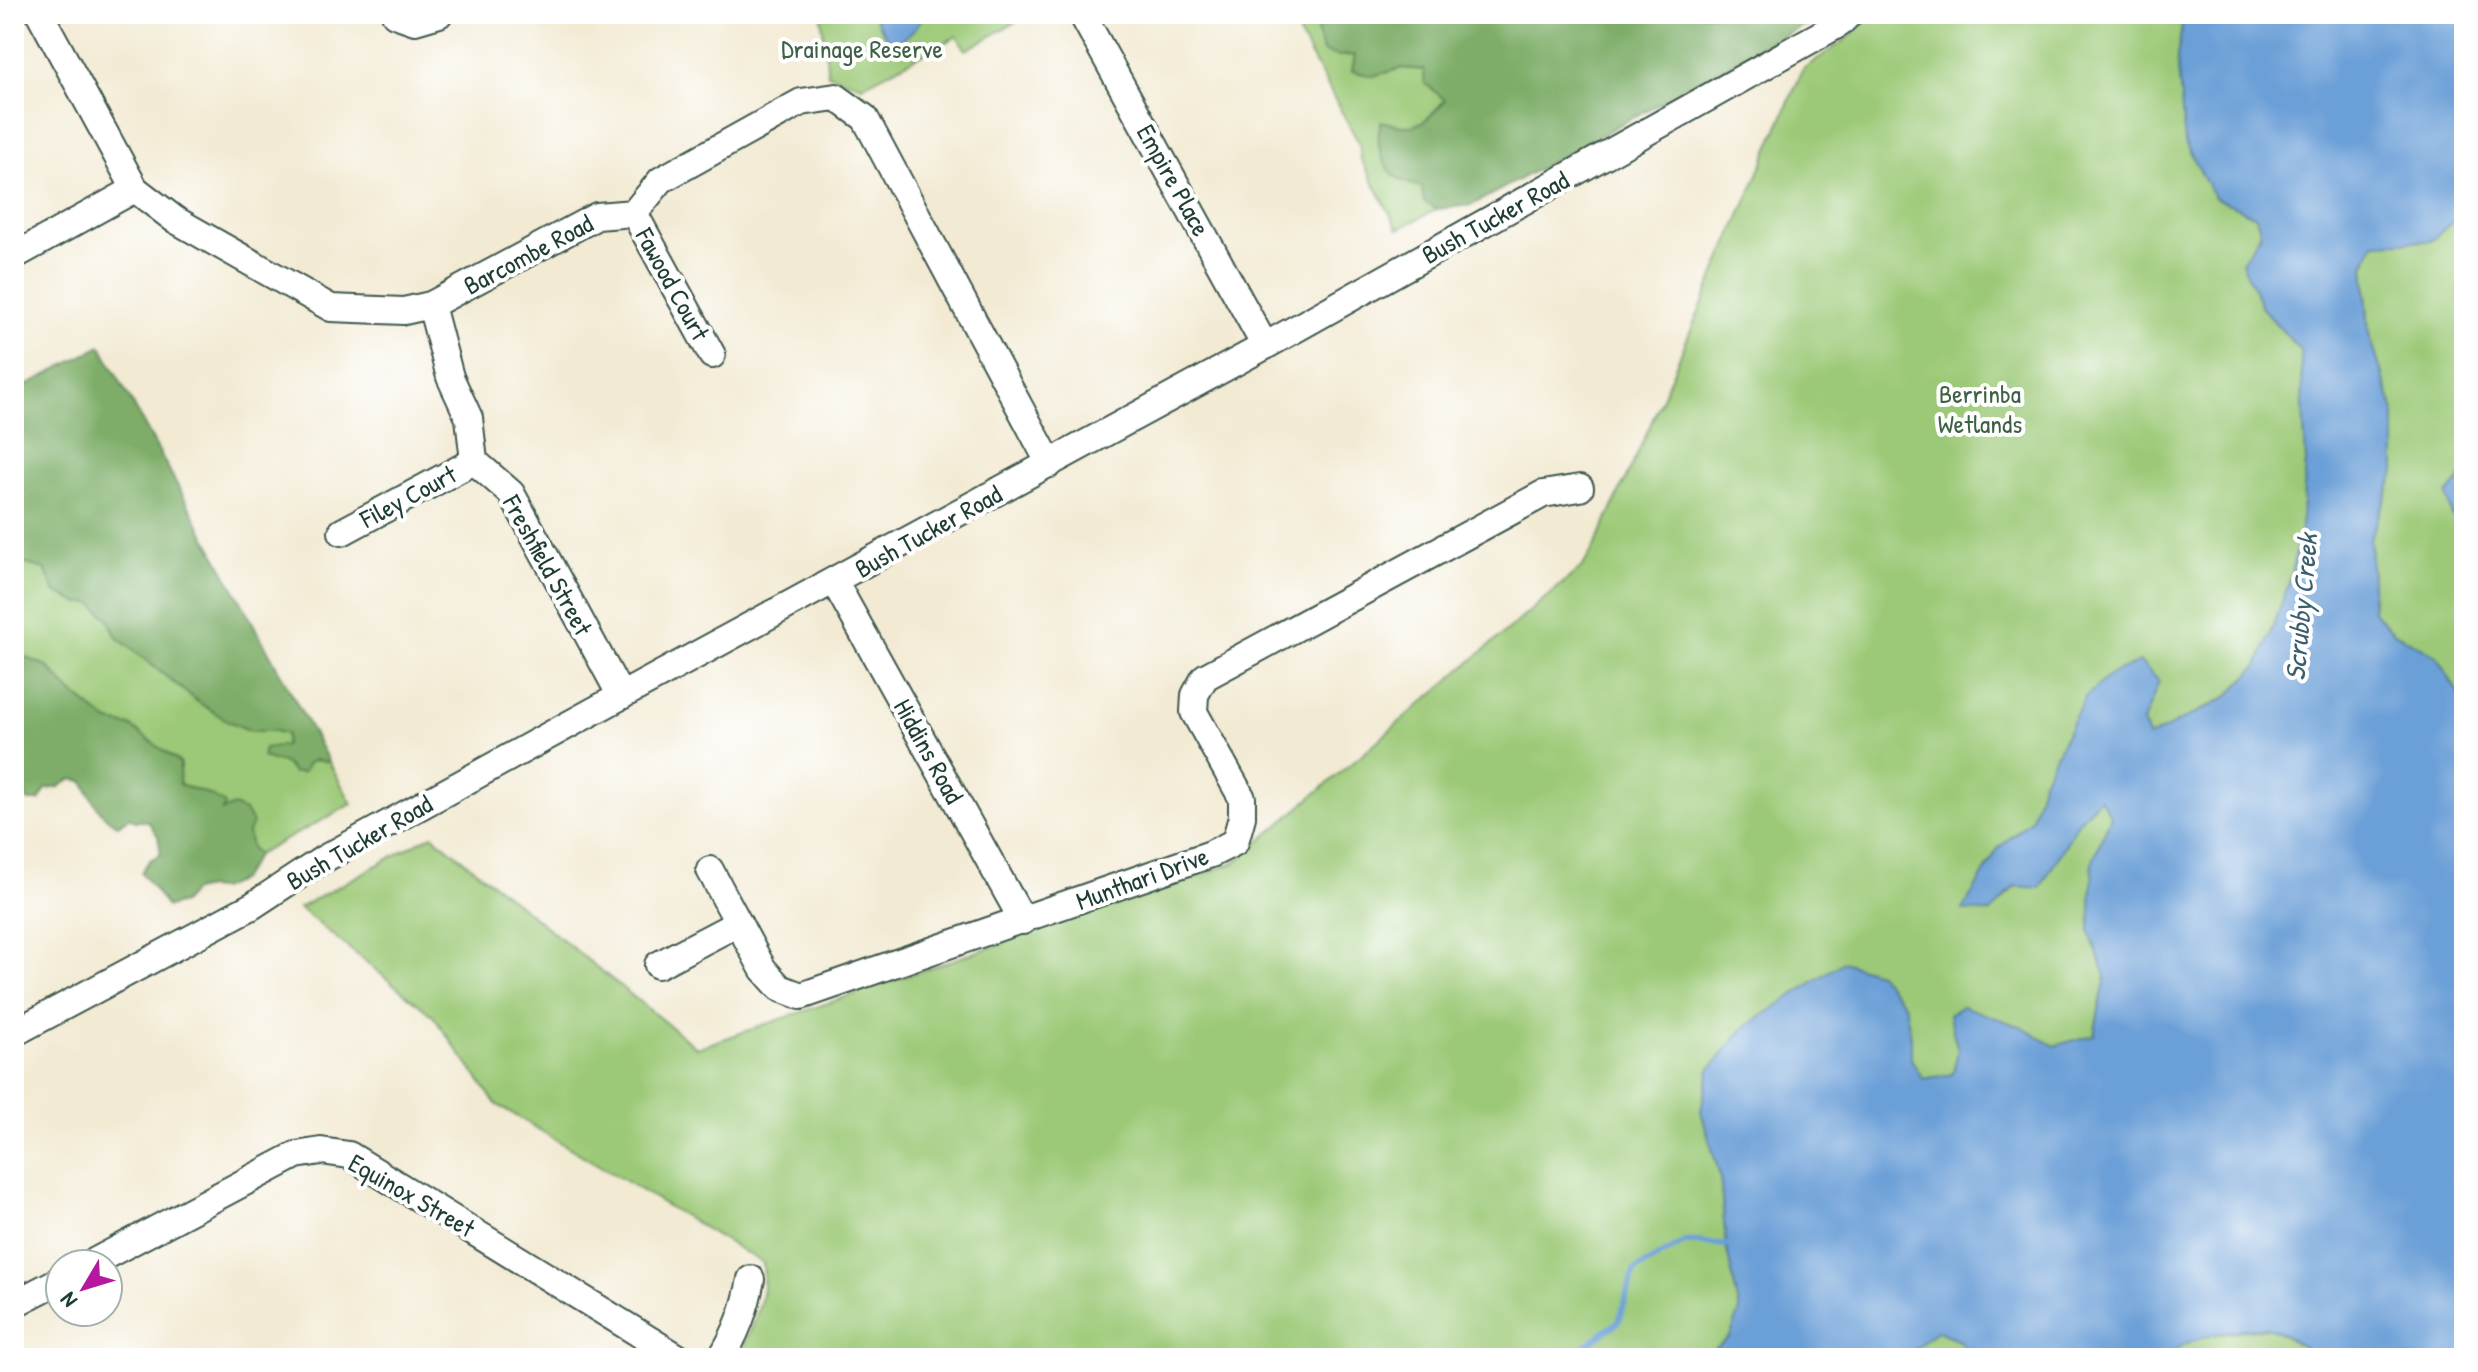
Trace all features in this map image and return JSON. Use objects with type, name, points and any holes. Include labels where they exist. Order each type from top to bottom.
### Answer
[{"type":"street","name":"Barcombe Road","points":[[40,14],[135,189],[174,219],[331,308],[404,311],[431,305],[597,216],[634,213]]},
{"type":"street","points":[[395,14],[415,21],[439,14]]},
{"type":"street","name":"Empire Place","points":[[1082,14],[1265,346]]},
{"type":"street","name":"Bush Tucker Road","points":[[14,1033],[252,906],[322,860],[1265,346],[1844,19]]},
{"type":"street","points":[[634,213],[661,180],[801,102],[836,97],[865,118],[1050,464]]},
{"type":"street","points":[[14,256],[135,189]]},
{"type":"street","name":"Fawood Court","points":[[634,213],[712,355]]},
{"type":"street","points":[[431,305],[450,377],[469,418],[474,461]]},
{"type":"street","name":"Filey Court","points":[[342,532],[474,461]]},
{"type":"street","name":"Freshfield Street","points":[[474,461],[511,493],[621,696]]},
{"type":"street","name":"Munthari Drive","points":[[710,870],[763,969],[780,988],[801,996],[1211,854],[1235,842],[1242,817],[1242,798],[1194,712],[1195,695],[1205,677],[1543,494],[1580,488]]},
{"type":"street","name":"Hiddins Road","points":[[834,581],[1023,921]]},
{"type":"street","points":[[658,965],[738,923]]},
{"type":"street","name":"Equinox Street","points":[[120,1248],[296,1155],[321,1151],[349,1155],[679,1358]]},
{"type":"street","points":[[721,1358],[746,1307],[751,1279]]},
{"type":"street","points":[[14,1304],[44,1288]]},
{"type":"green space","name":"Drainage Reserve","points":[[821,14],[1030,14],[966,50],[957,36],[862,86],[828,74]]},
{"type":"green space","points":[[1288,14],[1313,14],[1338,56],[1356,55],[1353,71],[1373,76],[1402,68],[1424,70],[1425,83],[1445,100],[1425,121],[1406,128],[1399,179],[1422,187],[1424,202],[1438,209],[1398,229],[1361,159],[1359,143]]},
{"type":"green space","points":[[1313,14],[1829,14],[1822,23],[1802,26],[1472,205],[1438,209],[1424,202],[1422,187],[1403,181],[1392,173],[1380,152],[1379,137],[1381,121],[1402,126],[1417,124],[1445,100],[1425,83],[1424,70],[1402,68],[1373,76],[1352,71],[1355,55],[1338,56],[1323,52]]},
{"type":"green space","name":"Berrinba Wetlands","points":[[1873,14],[2184,14],[2177,58],[2214,197],[2256,216],[2261,233],[2262,308],[2300,350],[2306,461],[2301,530],[2289,583],[2258,666],[2227,697],[2148,738],[2143,722],[2159,681],[2043,780],[2032,818],[1997,850],[1964,910],[1991,912],[2015,886],[2040,888],[2079,821],[2100,797],[2111,817],[2093,860],[2090,933],[2106,976],[2094,1035],[2054,1046],[2019,1026],[1949,1015],[1958,1050],[1953,1074],[1923,1079],[1911,1059],[1911,1036],[1744,1028],[1710,1070],[1701,1111],[1720,1176],[1726,1245],[1740,1311],[1730,1337],[1703,1358],[738,1358],[761,1300],[763,1263],[496,1104],[433,1016],[299,908],[432,835],[697,1048],[1234,863],[1583,566],[1649,428],[1803,69],[1848,38]]},
{"type":"green space","points":[[2464,211],[2464,475],[2447,495],[2452,516],[2464,526],[2464,704],[2436,655],[2394,633],[2373,611],[2370,538],[2395,473],[2395,415],[2369,334],[2364,266],[2374,242],[2431,241]]},
{"type":"green space","points":[[101,346],[329,762],[314,760],[307,764],[304,772],[293,773],[286,764],[262,757],[264,748],[285,745],[286,734],[251,731],[198,702],[117,637],[108,618],[92,603],[78,603],[55,592],[45,569],[19,562],[14,550],[14,392]]},
{"type":"green space","points":[[14,550],[19,562],[45,569],[78,603],[92,603],[108,618],[117,637],[198,702],[228,721],[251,730],[286,734],[285,745],[273,761],[329,762],[352,804],[257,855],[251,848],[247,832],[222,812],[208,794],[179,784],[180,763],[130,726],[109,722],[70,691],[47,666],[14,651]]},
{"type":"green space","points":[[14,651],[47,666],[70,691],[109,722],[130,726],[180,763],[179,784],[225,804],[222,811],[234,806],[245,811],[253,823],[248,832],[251,848],[257,855],[241,880],[220,889],[193,891],[182,903],[167,907],[141,872],[150,860],[161,854],[158,836],[148,821],[136,821],[129,817],[118,825],[111,822],[97,806],[83,781],[71,779],[59,787],[46,789],[39,801],[28,801],[14,782]]},
{"type":"green space","points":[[2269,1328],[2309,1350],[2313,1358],[2164,1358],[2199,1338]]},
{"type":"green space","points":[[1937,1330],[1961,1342],[1967,1358],[1895,1358],[1910,1353]]},
{"type":"water","points":[[872,14],[922,14],[915,29],[892,46]]},
{"type":"water","name":"Scrubby Creek","points":[[2184,14],[2464,14],[2464,211],[2431,241],[2374,243],[2364,266],[2369,334],[2395,414],[2395,473],[2370,538],[2373,611],[2394,633],[2436,655],[2464,704],[2464,1358],[2313,1358],[2292,1340],[2266,1328],[2241,1329],[2197,1339],[2164,1358],[1967,1358],[1961,1342],[1937,1330],[1910,1353],[1895,1358],[1703,1358],[1730,1337],[1740,1311],[1726,1245],[1720,1176],[1701,1111],[1710,1070],[1744,1028],[1843,962],[1878,973],[1905,1006],[1911,1036],[1911,1059],[1923,1079],[1953,1074],[1958,1050],[1949,1015],[1962,1006],[2019,1026],[2054,1046],[2094,1035],[2106,976],[2090,933],[2093,860],[2111,817],[2100,798],[2079,821],[2040,888],[2015,886],[1991,913],[1963,910],[1997,850],[2032,818],[2043,780],[2085,697],[2111,674],[2140,662],[2159,681],[2143,722],[2148,738],[2227,697],[2258,666],[2289,583],[2301,530],[2306,461],[2300,350],[2262,308],[2242,262],[2261,233],[2256,216],[2214,197],[2185,143],[2177,58]]},
{"type":"water","points":[[2464,475],[2464,526],[2452,516],[2447,495]]},
{"type":"waterway","points":[[1569,1358],[1619,1321],[1634,1271],[1686,1241],[1726,1245]]}]
